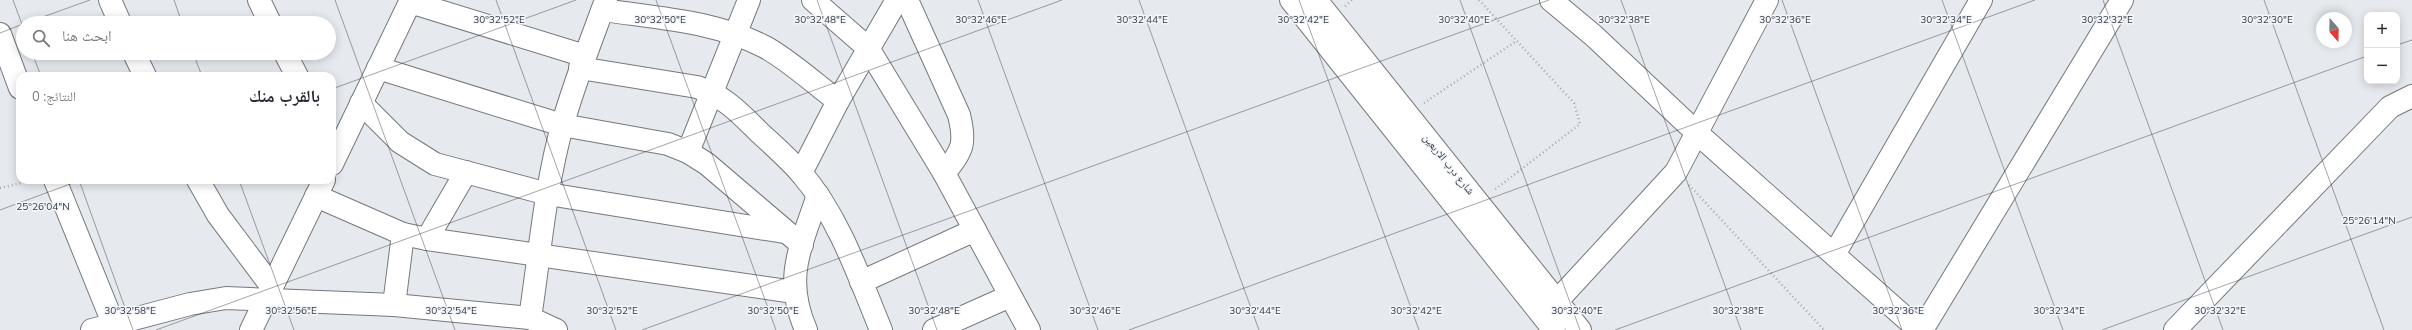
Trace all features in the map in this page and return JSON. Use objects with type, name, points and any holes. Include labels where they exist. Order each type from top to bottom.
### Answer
[{"type":"main road","points":[[110,0],[117,16]]},
{"type":"main road","points":[[259,0],[267,16]]},
{"type":"main road","points":[[688,152],[749,0]]},
{"type":"main road","points":[[813,0],[868,48],[944,172],[1029,330]]},
{"type":"main road","points":[[801,173],[838,101],[896,0]]},
{"type":"main road","points":[[907,0],[959,115],[964,133],[959,155],[944,172]]},
{"type":"main road","name":"شارع درب الاربعين","points":[[1291,0],[1363,72],[1408,114],[1580,330]]},
{"type":"main road","name":"شارع درب الاربعين","points":[[1316,0],[1363,72],[1554,330]]},
{"type":"main road","points":[[1551,0],[1594,36],[1698,134],[1834,253],[1919,330]]},
{"type":"main road","points":[[1557,301],[1676,172],[1698,134],[1767,0]]},
{"type":"main road","points":[[1834,253],[1981,0]]},
{"type":"main road","points":[[1922,330],[2122,0]]},
{"type":"main road","points":[[336,147],[361,103],[410,1],[583,62],[697,87],[712,92],[736,109],[801,173],[818,195],[861,282],[881,330]]},
{"type":"main road","points":[[530,318],[548,194],[562,125],[604,5],[697,24],[736,34],[767,48],[838,101]]},
{"type":"main road","points":[[0,34],[11,76]]},
{"type":"main road","points":[[137,60],[142,72]]},
{"type":"main road","points":[[288,60],[295,72]]},
{"type":"main road","points":[[378,68],[562,125],[668,144],[688,152],[707,164],[784,232],[802,245]]},
{"type":"main road","points":[[2175,330],[2390,107],[2412,96]]},
{"type":"main road","points":[[361,103],[400,142],[421,158],[434,164],[548,194],[784,232]]},
{"type":"main road","points":[[427,239],[466,172]]},
{"type":"main road","points":[[57,184],[112,323]]},
{"type":"main road","points":[[200,184],[218,215],[269,293]]},
{"type":"main road","points":[[251,330],[320,188],[403,234],[427,239],[794,292]]},
{"type":"main road","points":[[798,327],[794,292],[794,276],[818,195]]},
{"type":"main road","points":[[861,282],[975,230]]},
{"type":"main road","points":[[394,305],[403,234]]},
{"type":"main road","points":[[92,330],[112,323],[226,298],[269,293],[530,318],[556,330]]},
{"type":"main road","points":[[934,330],[1010,296]]},
{"type":"path","points":[[1479,0],[1515,42],[1574,103],[1580,124],[1479,202]]},
{"type":"path","points":[[1408,114],[1515,42]]},
{"type":"path","points":[[1676,172],[1824,330]]},
{"type":"path","points":[[0,188],[17,184]]}]
